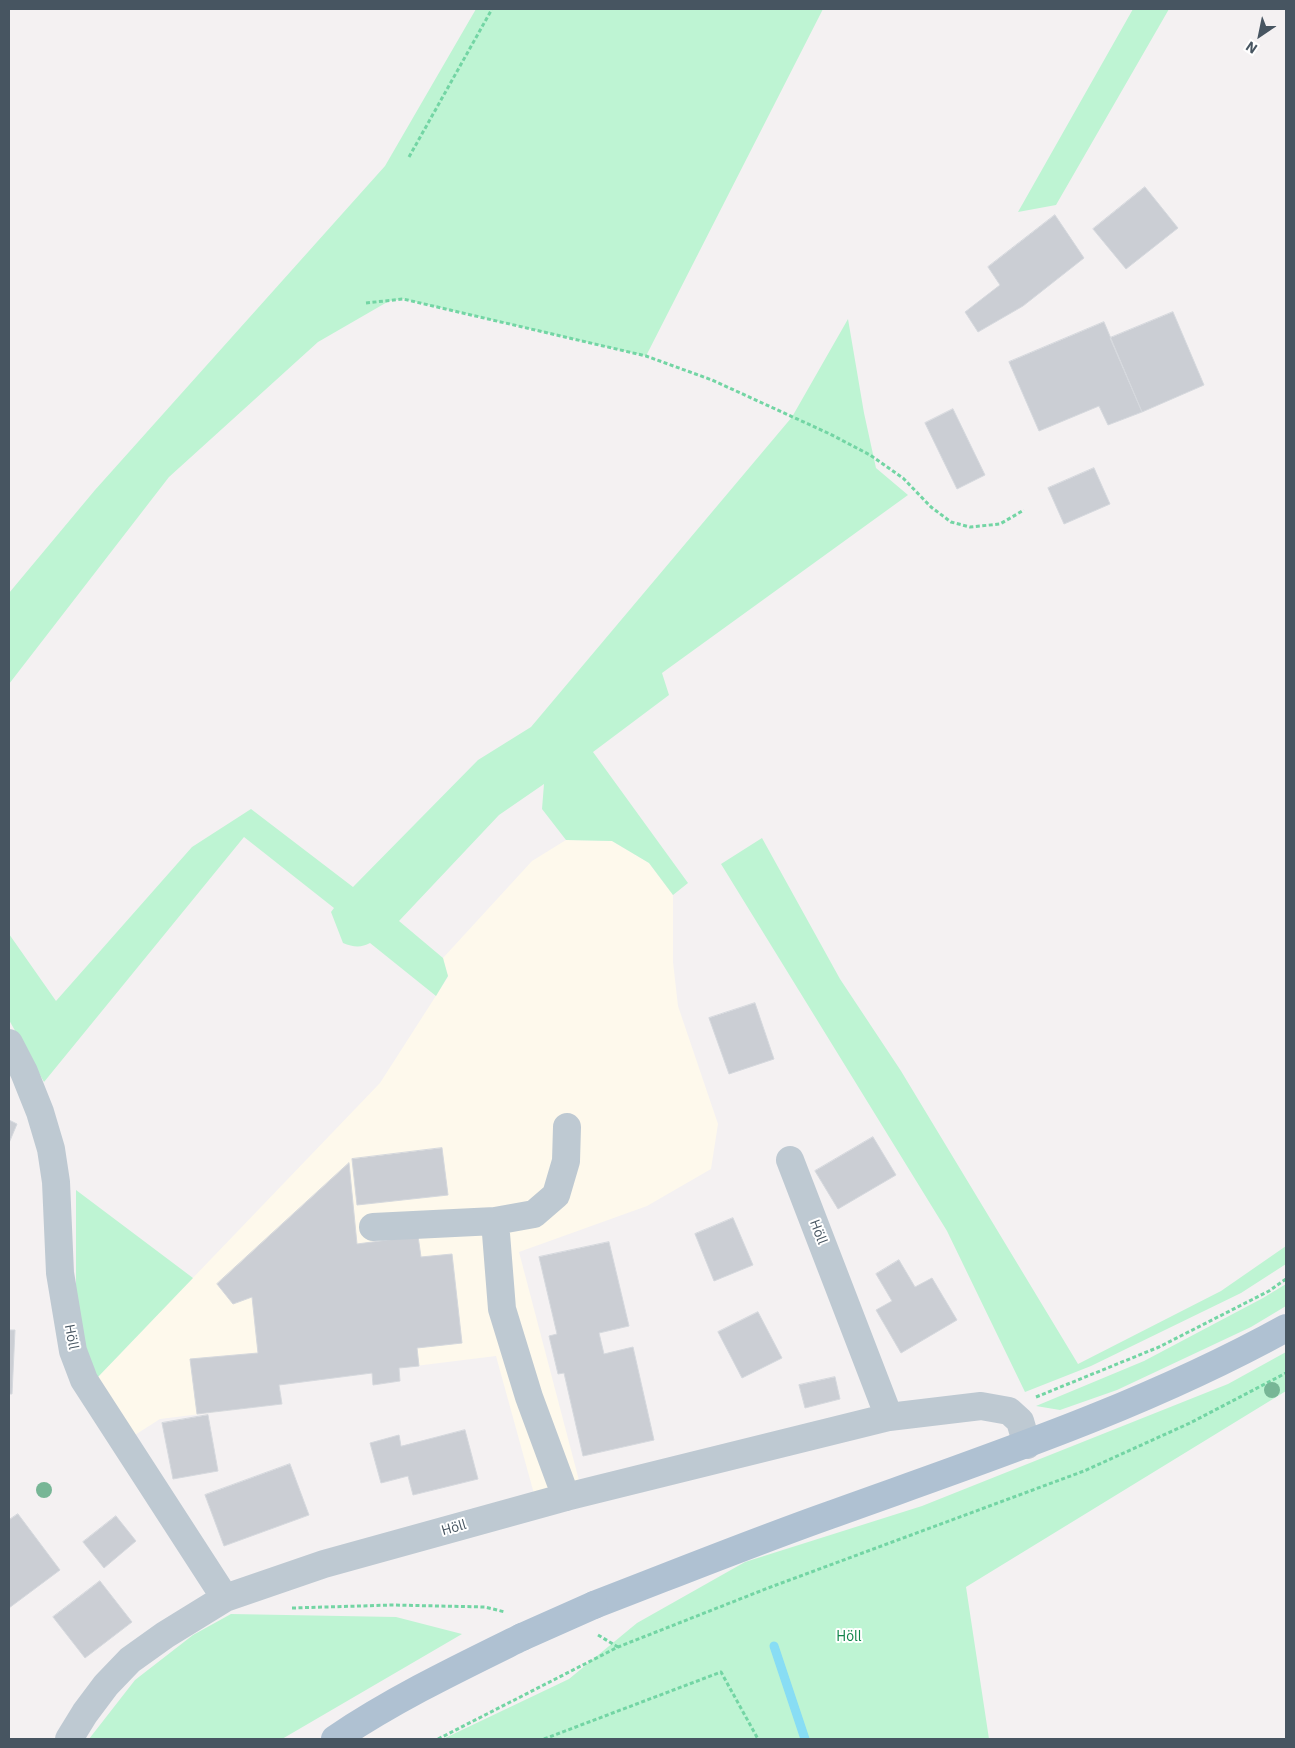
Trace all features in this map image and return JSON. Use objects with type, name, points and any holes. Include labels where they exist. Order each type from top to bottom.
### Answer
[{"type":"main road","points":[[335,1739],[360,1722],[445,1676],[518,1625],[594,1605],[813,1521],[1027,1445],[1164,1390],[1286,1328]]},
{"type":"street","name":"Höll","points":[[9,1042],[24,1072],[40,1112],[51,1149],[56,1182],[60,1273],[73,1351],[84,1380],[225,1598]]},
{"type":"street","points":[[373,1227],[494,1221],[534,1214],[556,1195],[566,1161],[567,1127]]},
{"type":"street","name":"Höll","points":[[790,1160],[890,1417]]},
{"type":"street","points":[[494,1221],[502,1308],[529,1396],[566,1497]]},
{"type":"street","name":"Höll","points":[[68,1739],[106,1685],[130,1660],[165,1635],[225,1598],[324,1564],[566,1497],[890,1417],[981,1406],[1009,1411]]},
{"type":"street","points":[[1009,1411],[1020,1421],[1027,1445]]},
{"type":"path","points":[[409,157],[492,9]]},
{"type":"path","points":[[366,303],[402,299],[646,356],[712,380],[830,434],[870,455],[903,478],[931,507],[951,522],[970,527],[1000,524],[1024,510]]},
{"type":"path","points":[[1009,1411],[1031,1399],[1159,1347],[1269,1290],[1286,1279]]},
{"type":"path","points":[[438,1739],[618,1647],[768,1588],[1084,1471],[1190,1423],[1286,1373]]},
{"type":"path","points":[[290,1608],[393,1605],[485,1607],[518,1625]]},
{"type":"path","points":[[597,1634],[618,1647]]},
{"type":"path","points":[[544,1739],[721,1672],[758,1739]]},
{"type":"shaded area","points":[[566,840],[612,841],[649,863],[673,895],[673,962],[678,1006],[718,1124],[711,1169],[647,1206],[519,1252],[581,1488],[536,1501],[496,1356],[399,1368],[400,1381],[373,1385],[372,1373],[279,1384],[282,1404],[160,1419],[127,1440],[93,1382],[380,1083],[448,977],[443,958],[532,861]]},
{"type":"green space","points":[[476,9],[823,9],[646,356],[403,299],[389,301],[318,342],[169,477],[9,684],[9,593],[95,490],[385,166]]},
{"type":"green space","points":[[1133,9],[1169,9],[1056,205],[1018,212]]},
{"type":"green space","points":[[848,319],[864,413],[876,468],[908,495],[662,673],[669,695],[593,752],[688,883],[673,895],[649,863],[612,841],[566,840],[542,809],[544,784],[499,815],[399,921],[443,958],[448,976],[436,996],[370,943],[357,946],[343,943],[331,912],[334,908],[244,837],[44,1082],[9,1020],[9,934],[56,1001],[192,847],[251,809],[353,887],[478,760],[531,727],[792,417]]},
{"type":"green space","points":[[762,838],[840,979],[901,1071],[1078,1364],[1221,1291],[1286,1246],[1286,1264],[1241,1293],[1091,1366],[1025,1392],[947,1231],[721,864]]},
{"type":"green space","points":[[76,1190],[193,1278],[97,1378],[86,1361],[76,1296]]},
{"type":"green space","points":[[1286,1284],[1286,1306],[1251,1327],[1117,1390],[1060,1410],[1036,1406],[1144,1361]]},
{"type":"green space","name":"Höll","points":[[1286,1352],[1286,1391],[966,1587],[989,1739],[443,1739],[569,1679],[637,1623],[745,1562],[922,1506],[1228,1384]]},
{"type":"green space","points":[[231,1614],[396,1617],[462,1634],[282,1739],[89,1739],[135,1680],[193,1635]]},
{"type":"building","points":[[1145,187],[1178,228],[1126,269],[1093,229]]},
{"type":"building","points":[[1055,215],[1084,258],[1023,306],[978,332],[965,312],[1000,285],[988,267]]},
{"type":"building","points":[[1173,312],[1204,385],[1142,412],[1110,338]]},
{"type":"building","points":[[1104,322],[1142,412],[1108,425],[1099,406],[1039,431],[1009,362]]},
{"type":"building","points":[[953,409],[985,475],[957,489],[925,423]]},
{"type":"building","points":[[1094,468],[1110,504],[1064,524],[1048,488]]},
{"type":"building","points":[[755,1003],[774,1059],[729,1074],[709,1018]]},
{"type":"building","points":[[9,1120],[17,1124],[9,1143]]},
{"type":"building","points":[[873,1137],[896,1175],[838,1209],[815,1171]]},
{"type":"building","points":[[442,1148],[448,1195],[357,1205],[352,1159]]},
{"type":"building","points":[[349,1163],[357,1244],[418,1236],[421,1257],[452,1254],[462,1343],[417,1348],[419,1366],[399,1368],[400,1381],[373,1385],[372,1373],[279,1385],[282,1404],[197,1414],[190,1359],[258,1353],[252,1297],[233,1304],[217,1284]]},
{"type":"building","points":[[733,1218],[753,1265],[714,1281],[695,1234]]},
{"type":"building","points":[[609,1242],[629,1326],[599,1333],[604,1354],[633,1347],[654,1440],[583,1456],[564,1373],[558,1374],[549,1336],[557,1334],[539,1257]]},
{"type":"building","points":[[899,1260],[915,1287],[932,1278],[957,1320],[901,1353],[876,1310],[892,1301],[876,1274]]},
{"type":"building","points":[[758,1312],[782,1358],[742,1378],[718,1332]]},
{"type":"building","points":[[9,1330],[15,1330],[12,1394],[9,1394]]},
{"type":"building","points":[[835,1377],[840,1399],[805,1408],[799,1385]]},
{"type":"building","points":[[208,1415],[218,1471],[173,1479],[162,1423]]},
{"type":"building","points":[[465,1430],[478,1479],[413,1495],[408,1476],[381,1483],[370,1443],[399,1435],[401,1446]]},
{"type":"building","points":[[290,1464],[309,1515],[224,1546],[205,1495]]},
{"type":"building","points":[[18,1514],[60,1570],[9,1608],[9,1520]]},
{"type":"building","points":[[116,1516],[136,1541],[104,1568],[83,1542]]},
{"type":"building","points":[[100,1581],[132,1622],[85,1658],[53,1617]]},
{"type":"waterway","points":[[774,1646],[805,1739]]}]
